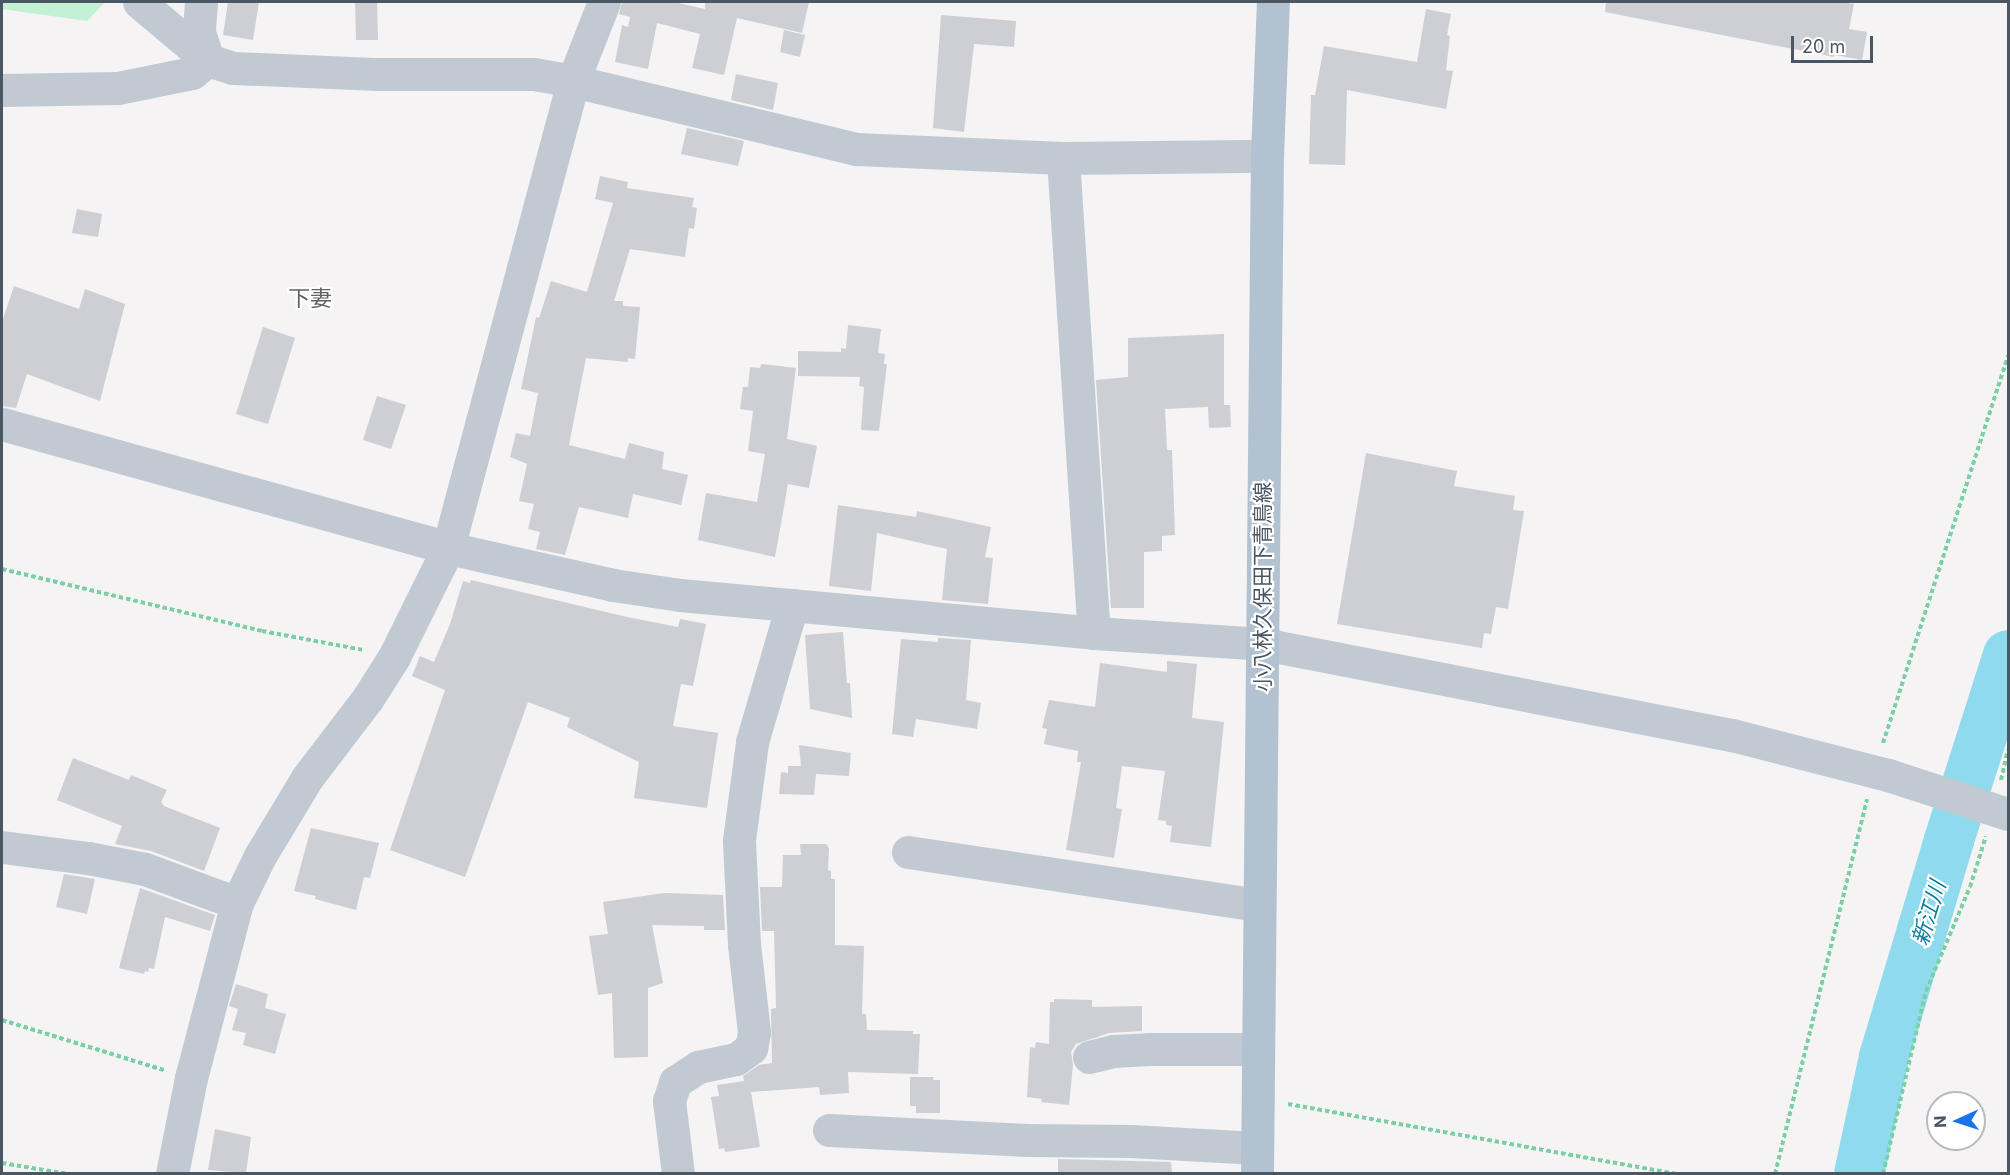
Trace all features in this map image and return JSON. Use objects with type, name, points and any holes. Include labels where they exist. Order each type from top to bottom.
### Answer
[{"type":"main road","name":"小八林久保田下青鳥線","points":[[1257,1161],[1267,156],[1273,2]]},
{"type":"street","points":[[140,2],[208,60],[233,68],[379,74],[534,74],[573,81],[857,149],[1064,158],[1267,156]]},
{"type":"street","points":[[201,2],[199,32],[208,60]]},
{"type":"street","points":[[172,1173],[190,1078],[237,903],[260,856],[307,778],[368,698],[394,656],[447,548],[573,81],[604,2]]},
{"type":"street","points":[[2,90],[118,88],[192,73],[208,60]]},
{"type":"street","points":[[1064,158],[1094,633]]},
{"type":"street","points":[[2,423],[447,548],[613,585],[680,595],[1094,633],[1263,644],[1732,735],[1881,773],[1994,809]]},
{"type":"street","points":[[678,1173],[669,1101],[675,1082],[698,1067],[736,1059],[751,1048],[754,1032],[744,944],[739,840],[753,742],[792,605]]},
{"type":"street","points":[[2,847],[88,858],[145,869],[237,903]]},
{"type":"street","points":[[908,852],[1259,905]]},
{"type":"street","points":[[1089,1057],[1113,1051],[1149,1049],[1258,1049]]},
{"type":"street","points":[[829,1130],[1028,1140],[1131,1141],[1257,1161]]},
{"type":"path","points":[[1775,1173],[1881,773],[2008,356]]},
{"type":"path","points":[[2,569],[262,631],[394,656]]},
{"type":"path","points":[[1883,1173],[1926,991],[1970,887],[1994,809],[2008,750]]},
{"type":"path","points":[[2,1020],[190,1078]]},
{"type":"path","points":[[1258,1098],[1677,1173]]},
{"type":"path","points":[[2,1162],[68,1173]]},
{"type":"green space","points":[[2,2],[105,2],[87,21],[2,9]]},
{"type":"building","points":[[228,2],[259,2],[253,40],[223,35]]},
{"type":"building","points":[[355,2],[377,2],[378,40],[356,40]]},
{"type":"building","points":[[622,2],[674,2],[705,9],[705,2],[809,2],[802,33],[737,18],[724,75],[692,68],[700,34],[657,23],[648,69],[615,62],[622,25],[628,27],[630,17],[619,14]]},
{"type":"building","points":[[1606,2],[1840,2],[1854,4],[1849,29],[1867,32],[1862,60],[1835,55],[1834,57],[1605,12]]},
{"type":"building","points":[[1426,9],[1451,14],[1447,35],[1450,36],[1446,70],[1453,71],[1446,109],[1347,90],[1345,165],[1309,164],[1311,95],[1315,95],[1324,46],[1417,62]]},
{"type":"building","points":[[941,15],[1016,21],[1014,47],[974,44],[964,132],[933,128]]},
{"type":"building","points":[[784,30],[805,35],[800,57],[780,52]]},
{"type":"building","points":[[736,74],[778,83],[773,110],[731,100]]},
{"type":"building","points":[[687,128],[744,141],[738,166],[681,154]]},
{"type":"building","points":[[600,176],[628,182],[627,188],[694,198],[692,207],[697,208],[694,229],[689,228],[685,257],[630,249],[614,301],[623,301],[623,306],[640,307],[635,359],[628,358],[628,362],[586,358],[569,445],[625,459],[629,443],[664,452],[662,469],[688,475],[681,505],[633,494],[628,518],[579,507],[565,555],[536,549],[540,532],[528,529],[534,504],[519,501],[527,464],[510,457],[516,433],[530,436],[538,393],[521,389],[536,317],[539,318],[551,281],[587,292],[613,203],[595,199]]},
{"type":"building","points":[[77,209],[102,214],[98,237],[72,233]]},
{"type":"building","points":[[14,286],[79,309],[85,289],[125,304],[100,401],[27,374],[16,408],[2,406],[2,322]]},
{"type":"building","points":[[848,325],[881,329],[878,353],[885,354],[884,364],[887,364],[879,431],[861,430],[864,387],[859,386],[860,377],[798,376],[798,351],[841,352],[841,348],[846,349]]},
{"type":"building","points":[[263,327],[295,338],[268,424],[236,414]]},
{"type":"building","points":[[1224,334],[1224,405],[1230,405],[1231,427],[1209,428],[1208,407],[1165,409],[1167,450],[1172,450],[1175,535],[1162,536],[1162,551],[1144,552],[1144,608],[1111,608],[1096,380],[1128,377],[1128,338]]},
{"type":"building","points":[[761,364],[796,368],[787,439],[817,446],[809,488],[788,484],[775,557],[698,540],[706,493],[757,502],[765,454],[748,451],[753,411],[740,409],[743,387],[748,387],[750,367],[760,368]]},
{"type":"building","points":[[377,396],[406,405],[391,449],[363,440]]},
{"type":"building","points":[[1366,453],[1457,471],[1454,486],[1515,496],[1513,510],[1524,511],[1508,609],[1496,607],[1491,634],[1484,633],[1482,648],[1337,624]]},
{"type":"building","points":[[838,505],[916,517],[917,511],[991,527],[985,557],[993,558],[988,604],[942,600],[947,549],[877,533],[871,591],[829,586]]},
{"type":"building","points":[[471,580],[678,627],[680,619],[706,624],[693,686],[681,684],[673,726],[718,733],[707,808],[634,798],[639,762],[567,727],[570,718],[528,702],[465,877],[390,850],[445,690],[412,676],[420,656],[434,662],[450,624],[463,581],[470,583]]},
{"type":"building","points":[[843,632],[852,718],[810,709],[805,635]]},
{"type":"building","points":[[938,638],[971,640],[966,700],[981,703],[977,729],[916,719],[913,737],[892,734],[901,639],[938,642]]},
{"type":"building","points":[[1167,661],[1197,664],[1192,718],[1224,722],[1211,847],[1170,842],[1172,826],[1166,825],[1166,821],[1158,820],[1165,771],[1122,766],[1116,808],[1122,809],[1114,858],[1066,850],[1081,762],[1077,762],[1078,751],[1044,744],[1047,729],[1042,728],[1049,700],[1095,707],[1100,663],[1167,672]]},
{"type":"building","points":[[799,745],[851,753],[849,776],[816,774],[814,795],[779,794],[781,772],[788,773],[788,766],[801,766]]},
{"type":"building","points":[[73,758],[129,780],[131,775],[167,790],[161,802],[164,806],[220,828],[204,871],[151,851],[115,844],[122,826],[57,800]]},
{"type":"building","points":[[311,828],[379,843],[370,878],[364,877],[356,910],[294,891]]},
{"type":"building","points":[[800,844],[826,844],[829,848],[828,870],[831,871],[831,879],[835,879],[835,945],[864,946],[862,1014],[866,1014],[867,1030],[913,1031],[913,1034],[920,1034],[918,1074],[848,1072],[849,1093],[820,1095],[819,1087],[751,1092],[760,1147],[725,1152],[724,1148],[719,1149],[711,1097],[719,1096],[717,1085],[744,1081],[743,1076],[759,1065],[772,1063],[771,1009],[776,1008],[774,931],[762,931],[760,887],[782,887],[783,855],[801,855]]},
{"type":"building","points":[[64,874],[95,879],[87,914],[56,907]]},
{"type":"building","points":[[140,888],[215,915],[210,931],[165,917],[154,969],[149,968],[144,974],[119,968]]},
{"type":"building","points":[[664,893],[723,895],[725,930],[704,930],[704,926],[652,925],[663,983],[648,988],[648,1057],[614,1058],[612,993],[598,995],[589,936],[608,934],[603,902]]},
{"type":"building","points":[[236,984],[268,994],[265,1008],[286,1014],[275,1054],[243,1045],[246,1033],[232,1030],[238,1009],[229,1006]]},
{"type":"building","points":[[1054,999],[1092,1000],[1092,1007],[1142,1006],[1142,1031],[1109,1033],[1076,1044],[1071,1052],[1073,1065],[1069,1105],[1041,1102],[1042,1099],[1027,1097],[1030,1047],[1035,1048],[1036,1042],[1049,1044],[1050,1002],[1054,1002]]},
{"type":"building","points":[[910,1077],[934,1077],[933,1080],[940,1080],[940,1113],[916,1113],[916,1106],[910,1106]]},
{"type":"building","points":[[215,1129],[251,1137],[246,1173],[208,1170]]},
{"type":"building","points":[[1058,1159],[1171,1162],[1172,1173],[1058,1173]]},
{"type":"waterway","name":"新江川","points":[[1859,1174],[1884,1057],[1949,840],[2008,655]]},
{"type":"district","name":"下妻","points":[[310,299]]}]
